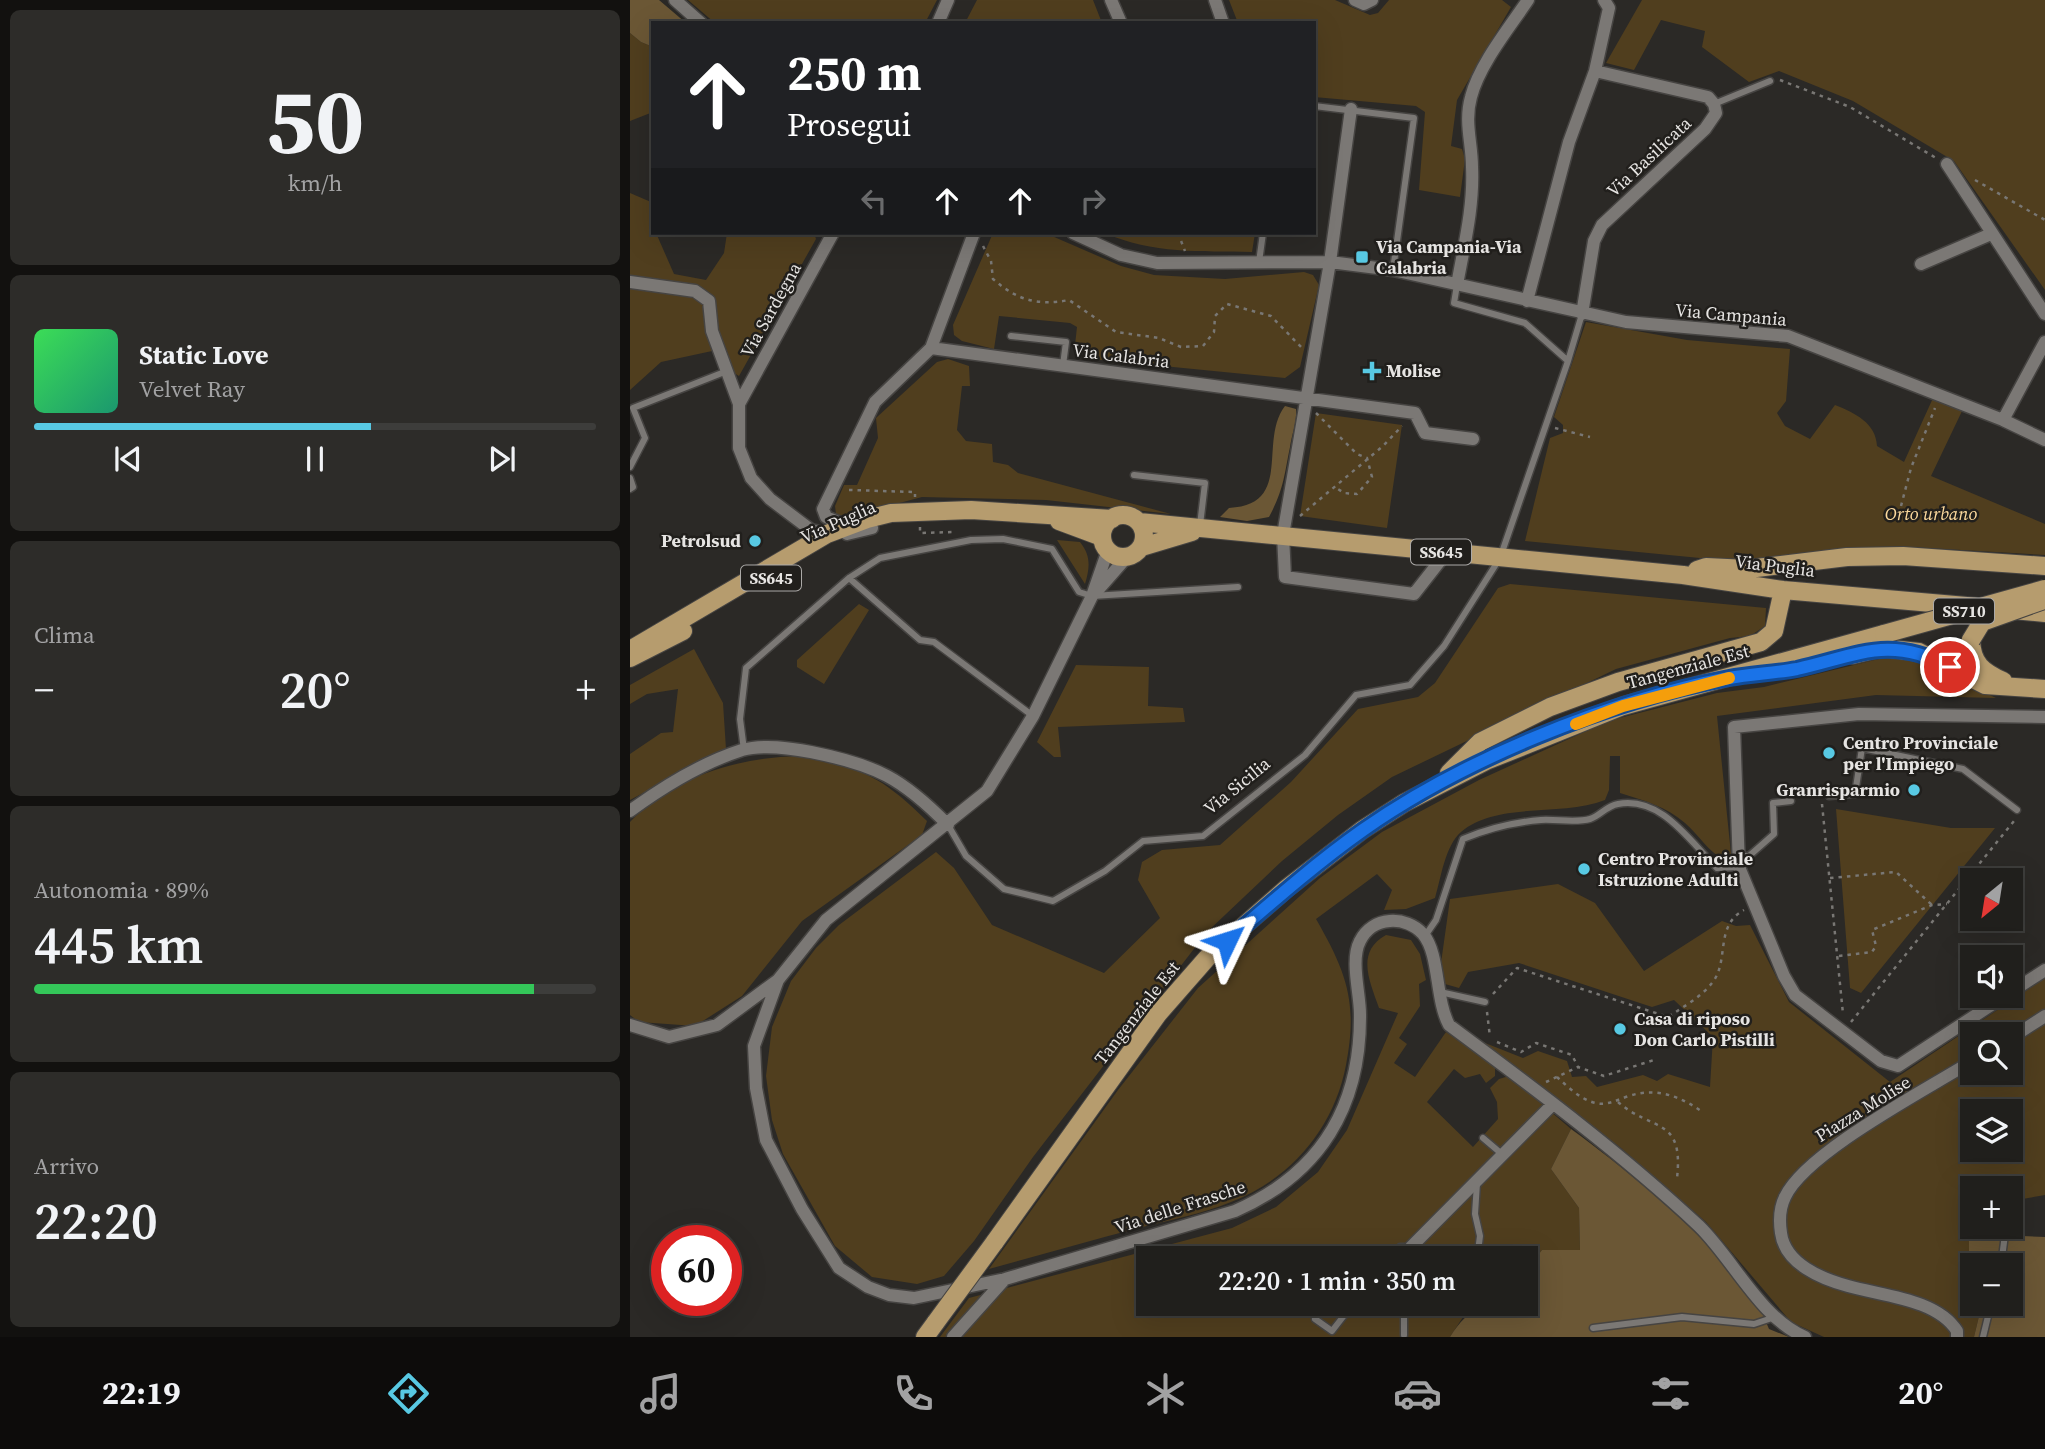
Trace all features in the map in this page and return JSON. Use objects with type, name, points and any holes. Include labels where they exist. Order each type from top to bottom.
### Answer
[{"type":"main road","name":"Via Puglia","points":[[630,650],[827,534],[891,513],[971,510],[1046,517],[1112,519]]},
{"type":"main road","name":"Via Puglia","points":[[630,658],[650,650],[835,542],[919,512]]},
{"type":"main road","name":"SS645","points":[[1112,519],[1131,516],[1139,522]]},
{"type":"main road","name":"Via Puglia","points":[[1046,517],[1105,544]]},
{"type":"main road","points":[[1105,544],[1106,524],[1112,519]]},
{"type":"main road","name":"Via Puglia","points":[[1139,522],[1200,530],[1285,526],[1447,552],[1683,575],[1783,590],[2045,613]]},
{"type":"main road","points":[[1139,522],[1144,530],[1142,547]]},
{"type":"main road","name":"Via Puglia","points":[[1142,547],[1200,530]]},
{"type":"main road","name":"SS645","points":[[1105,544],[1116,556],[1126,558],[1142,547]]},
{"type":"main road","points":[[1683,575],[1706,567],[1748,569],[1847,557],[1903,556],[2045,566]]},
{"type":"main road","name":"Tangenziale Est","points":[[931,1330],[1158,1014],[1207,958],[1287,888],[1363,830],[1439,784],[1531,741],[1623,706],[2045,589]]},
{"type":"main road","points":[[1439,784],[1480,742],[1550,707],[1618,682],[1761,642],[1774,631],[1783,590]]},
{"type":"main road","points":[[2019,689],[1979,667],[1973,657],[1970,640],[1982,622],[2045,600]]},
{"type":"main road","points":[[1728,678],[1796,669],[1881,648],[1919,652],[1985,685],[2045,689]]},
{"type":"street","points":[[675,0],[699,21]]},
{"type":"street","points":[[939,21],[948,0]]},
{"type":"street","points":[[1111,0],[1120,21]]},
{"type":"street","points":[[1215,0],[1222,21]]},
{"type":"street","points":[[1355,0],[1364,5],[1372,0]]},
{"type":"street","points":[[1457,285],[1468,222],[1472,166],[1466,127],[1471,96],[1498,43],[1528,0]]},
{"type":"street","points":[[1527,300],[1569,142],[1595,71],[1609,8],[1604,0]]},
{"type":"street","name":"Via Basilicata","points":[[1582,314],[1594,241],[1602,225],[1705,129],[1716,113],[1714,104],[1708,97],[1595,71]]},
{"type":"street","points":[[1350,109],[1330,262],[1285,526],[1285,577],[1414,593],[1447,552]]},
{"type":"street","points":[[1947,164],[2045,314]]},
{"type":"street","points":[[1921,264],[1991,234]]},
{"type":"street","name":"Via Sardegna","points":[[739,404],[832,235]]},
{"type":"street","name":"Via Campania","points":[[1078,235],[1121,254],[1157,263],[1330,262],[1393,270],[1626,323],[1788,336],[2003,420],[2045,440]]},
{"type":"street","points":[[848,526],[826,517],[823,509],[832,486],[875,402],[931,348],[972,236]]},
{"type":"street","name":"Via Sardegna","points":[[630,282],[695,291],[709,301],[712,331],[739,404],[739,448],[751,478],[770,499],[811,530],[827,534]]},
{"type":"street","points":[[2003,420],[2045,342]]},
{"type":"street","name":"Via Calabria","points":[[931,348],[1306,401],[1415,413]]},
{"type":"street","points":[[1415,413],[1425,433],[1473,439]]},
{"type":"street","points":[[787,557],[804,539],[792,515]]},
{"type":"street","name":"Via Sardegna","points":[[792,515],[823,526],[848,526]]},
{"type":"street","points":[[827,534],[872,528]]},
{"type":"street","points":[[630,1025],[669,1037],[716,1025],[778,980],[826,920],[948,825],[987,791],[1033,716],[1092,596],[1105,544]]},
{"type":"street","points":[[1092,596],[1126,558]]},
{"type":"street","name":"Piazza Molise","points":[[1987,1008],[1898,1066],[1881,1061],[1795,995],[1784,976],[1739,861],[1734,727],[1859,713],[2045,717]]},
{"type":"street","name":"Via Sicilia","points":[[630,811],[695,771],[744,750],[795,749],[874,767],[898,781],[948,825]]},
{"type":"street","name":"Via delle Frasche","points":[[778,980],[754,1046],[756,1088],[766,1140],[802,1209],[839,1268],[868,1287],[890,1295],[914,1298],[1005,1279],[1235,1211],[1266,1198],[1296,1175],[1335,1127],[1349,1094],[1358,1059],[1360,1017],[1356,960],[1359,942],[1379,923],[1393,920],[1412,925],[1424,936]]},
{"type":"street","points":[[1424,936],[1432,954],[1438,992],[1449,1025],[1619,1155],[1701,1228],[1774,1317],[1805,1337]]},
{"type":"street","points":[[2023,984],[2045,970]]},
{"type":"street","points":[[2023,1030],[2045,1016]]},
{"type":"street","name":"Piazza Molise","points":[[1957,1337],[1950,1321],[1942,1312],[1816,1275],[1793,1258],[1782,1240],[1779,1217],[1785,1197],[1798,1177],[1821,1155],[1960,1068]]},
{"type":"street","points":[[1417,1246],[1553,1104]]},
{"type":"street","points":[[953,1337],[1005,1279]]},
{"type":"lane","points":[[1714,104],[1770,81]]},
{"type":"lane","points":[[1316,106],[1414,118],[1393,270]]},
{"type":"lane","points":[[1259,263],[1263,235]]},
{"type":"lane","points":[[1457,285],[1454,303],[1525,323],[1568,360]]},
{"type":"lane","points":[[1500,558],[1582,314]]},
{"type":"lane","points":[[1012,336],[1066,342],[1063,367]]},
{"type":"lane","points":[[630,467],[645,438],[633,408],[727,371]]},
{"type":"lane","points":[[1134,475],[1205,483],[1200,530]]},
{"type":"lane","points":[[630,478],[633,487],[630,489]]},
{"type":"lane","points":[[744,750],[740,719],[746,668],[849,579],[880,558],[933,546],[1003,539],[1052,549],[1079,592],[1092,596],[1238,587]]},
{"type":"lane","name":"Via Sicilia","points":[[948,825],[966,856],[1004,889],[1053,901],[1104,871],[1143,841],[1203,836],[1305,755],[1356,695],[1410,685],[1444,646],[1500,558]]},
{"type":"lane","points":[[849,579],[920,640],[934,642],[1033,716]]},
{"type":"lane","points":[[1825,797],[1855,794],[1862,748],[1963,769],[2018,812]]},
{"type":"lane","points":[[1424,936],[1436,920],[1463,839],[1479,832],[1538,820],[1591,819],[1607,807],[1620,803],[1662,814],[1699,845],[1717,868],[1749,856],[1774,834],[1773,803],[1791,801]]},
{"type":"lane","points":[[1438,992],[1485,1002]]},
{"type":"lane","points":[[1483,1138],[1503,1155]]},
{"type":"lane","points":[[1477,1181],[1475,1214],[1480,1236],[1479,1246]]},
{"type":"lane","points":[[1315,1320],[1332,1331],[1344,1316]]},
{"type":"lane","points":[[1404,1316],[1404,1335]]},
{"type":"lane","points":[[1983,1337],[1989,1316]]},
{"type":"lane","points":[[1593,1328],[1682,1317],[1754,1324],[1774,1317]]},
{"type":"path","points":[[1770,81],[1780,80],[1850,107],[2045,220]]},
{"type":"path","points":[[972,236],[985,248],[991,261],[993,279],[1011,294],[1032,303],[1048,304],[1069,300],[1116,332],[1160,338],[1181,346],[1203,346],[1214,332],[1215,316],[1227,304],[1271,316],[1305,352],[1313,356]]},
{"type":"path","points":[[1901,506],[1911,468],[1940,396]]},
{"type":"path","points":[[1306,401],[1357,454],[1367,458]]},
{"type":"path","points":[[1285,526],[1335,486],[1415,413]]},
{"type":"path","points":[[1545,425],[1590,437]]},
{"type":"path","points":[[1335,486],[1344,493],[1357,494],[1372,477],[1367,458]]},
{"type":"path","points":[[1825,797],[1829,878],[1844,1031]]},
{"type":"path","points":[[1844,1031],[2018,812]]},
{"type":"path","points":[[1829,878],[1896,872],[1933,905]]},
{"type":"path","points":[[1837,956],[1872,952],[1876,946],[1872,930],[1933,905],[1947,904]]},
{"type":"path","points":[[1657,1059],[1604,1076],[1578,1067],[1572,1055],[1536,1043],[1521,1052],[1490,1040],[1485,1002],[1517,968],[1668,1017],[1713,982],[1719,970],[1726,930],[1735,915],[1755,905]]},
{"type":"path","points":[[1532,1088],[1578,1067]]},
{"type":"path","points":[[1557,1077],[1592,1102],[1606,1104],[1643,1093],[1662,1094],[1682,1097],[1701,1111]]},
{"type":"path","points":[[1617,1101],[1627,1109],[1655,1121],[1674,1138],[1679,1161],[1677,1178]]},
{"type":"green space","points":[[688,0],[937,0],[926,21],[713,21]]},
{"type":"green space","points":[[977,0],[1093,0],[1101,21],[966,21]]},
{"type":"green space","points":[[1229,0],[1335,0],[1370,15],[1378,13],[1389,0],[1502,0],[1511,7],[1457,100],[1451,146],[1462,149],[1465,159],[1460,197],[1419,190],[1425,112],[1416,106],[1316,97],[1316,21],[1237,21]]},
{"type":"green space","points":[[1642,0],[2045,0],[2045,290],[1954,161],[1853,101],[1779,71],[1749,82],[1702,47],[1705,31],[1661,20],[1634,70],[1606,63]]},
{"type":"green space","points":[[630,33],[651,46],[651,113],[630,121]]},
{"type":"green space","points":[[630,193],[651,202],[651,235],[657,235],[674,274],[706,280],[724,253],[727,235],[815,235],[816,239],[739,376],[734,373],[726,348],[661,362],[630,390]]},
{"type":"green space","points":[[992,235],[1050,235],[1121,266],[1154,275],[1225,279],[1304,272],[1313,275],[1319,285],[1300,367],[1285,378],[1092,359],[1075,345],[1077,327],[1070,323],[999,316],[994,349],[962,341],[954,335],[953,325]]},
{"type":"green space","points":[[1110,235],[1255,235],[1252,252],[1159,248]]},
{"type":"green space","name":"Orto urbano","points":[[1586,322],[1687,340],[1790,349],[1786,401],[1777,413],[1785,426],[1810,439],[1835,405],[1863,420],[1873,431],[1877,446],[1904,462],[1933,398],[1963,409],[1931,476],[2045,524],[2045,555],[1910,547],[1741,562],[1525,541],[1550,438],[1563,433],[1563,425],[1554,417]]},
{"type":"green space","points":[[948,359],[969,366],[970,386],[962,386],[957,430],[966,441],[992,444],[993,462],[1008,465],[1018,473],[1171,514],[1046,500],[922,497],[843,518],[836,514],[835,506],[844,485],[857,485],[878,438],[876,418],[937,362]]},
{"type":"green space","points":[[1316,413],[1402,425],[1387,528],[1300,516]]},
{"type":"green space","points":[[1057,540],[1080,542],[1084,547],[1088,562],[1085,584]]},
{"type":"green space","points":[[1510,584],[1766,608],[1765,626],[1750,636],[1730,638],[1616,669],[1392,777],[1338,815],[1282,861],[1207,932],[1033,1157],[974,1241],[944,1276],[917,1284],[872,1277],[835,1246],[783,1154],[772,1120],[766,1076],[772,1027],[791,981],[816,948],[839,925],[936,852],[954,868],[992,925],[1104,973],[1160,918],[1138,880],[1142,862],[1162,850],[1220,845],[1291,782],[1358,709],[1418,697],[1435,683],[1498,588]]},
{"type":"green space","points":[[859,604],[869,610],[824,684],[797,667],[797,660]]},
{"type":"green space","points":[[694,649],[723,703],[726,749],[630,800],[630,754],[661,733],[673,732],[678,689],[647,694],[630,704],[630,685]]},
{"type":"green space","points":[[1891,656],[1911,657],[1996,698],[1876,695],[1717,716],[1731,854],[1725,860],[1714,853],[1685,823],[1663,808],[1620,793],[1620,756],[1610,756],[1609,790],[1605,800],[1570,808],[1493,816],[1476,822],[1461,832],[1447,854],[1435,898],[1406,909],[1384,910],[1392,890],[1377,874],[1316,919],[1342,973],[1350,1006],[1351,1024],[1346,1065],[1331,1110],[1320,1130],[1291,1165],[1253,1192],[1220,1206],[989,1269],[1118,1090],[1198,988],[1320,878],[1382,832],[1479,780],[1608,721],[1717,693],[1764,687]]},
{"type":"green space","points":[[1076,665],[1149,667],[1148,706],[1183,708],[1185,722],[1058,727],[1061,757],[1054,757],[1037,742]]},
{"type":"green space","points":[[798,756],[855,770],[882,783],[927,821],[922,835],[802,921],[742,996],[695,1026],[639,1022],[630,1015],[630,822],[666,793],[708,772],[752,761]]},
{"type":"green space","points":[[1836,809],[1951,828],[1995,828],[1861,993],[1850,988]]},
{"type":"green space","points":[[1558,884],[1595,903],[1644,971],[1722,921],[1736,926],[1750,925],[1789,1002],[1890,1082],[1960,1035],[1960,1085],[2023,1085],[2023,1022],[1979,1022],[2000,1008],[2023,1008],[2023,993],[2045,978],[2045,1195],[2023,1199],[2023,1176],[1960,1176],[1960,1239],[1969,1239],[1969,1253],[1960,1253],[1960,1316],[1979,1316],[1974,1337],[1824,1337],[1791,1322],[1706,1222],[1621,1148],[1480,1041],[1523,1058],[1538,1051],[1567,1061],[1572,1077],[1586,1076],[1597,1087],[1643,1075],[1657,1081],[1668,1074],[1710,1087],[1713,1037],[1674,1000],[1652,1007],[1519,963],[1468,972],[1459,988],[1445,984],[1441,963],[1450,899]]},
{"type":"green space","points":[[1386,935],[1411,940],[1420,954],[1426,980],[1419,984],[1420,1006],[1399,1038],[1407,1044],[1394,1063],[1415,1077],[1446,1032],[1495,1066],[1495,1076],[1486,1083],[1480,1074],[1465,1078],[1454,1069],[1427,1102],[1473,1147],[1498,1119],[1497,1102],[1490,1088],[1499,1079],[1509,1076],[1571,1129],[1551,1169],[1579,1208],[1580,1250],[1542,1250],[1538,1255],[1538,1246],[1164,1246],[1232,1228],[1276,1207],[1318,1172],[1347,1130],[1398,1013],[1379,1008],[1372,988],[1368,959],[1376,942]]},
{"type":"green space","points":[[1136,1254],[1136,1316],[1465,1316],[1450,1337],[940,1337],[969,1298]]},
{"type":"shaded area","points":[[630,0],[659,0],[684,21],[651,21],[651,46],[630,33]]},
{"type":"shaded area","points":[[1285,406],[1296,409],[1296,419],[1283,482],[1269,517],[1247,521],[1220,517],[1229,508],[1249,504],[1261,496],[1268,484],[1274,436]]},
{"type":"shaded area","points":[[1571,1129],[1620,1166],[1694,1231],[1756,1300],[1769,1329],[1789,1337],[1450,1337],[1467,1316],[1538,1316],[1538,1255],[1542,1250],[1580,1250],[1579,1208],[1551,1169]]},
{"type":"shaded area","points":[[2045,1237],[2045,1337],[1974,1337],[1979,1316],[2023,1316],[2023,1253],[1969,1253],[1969,1239]]},
{"type":"slow traffic","points":[[1576,724],[1623,706],[1729,678]]},
{"type":"place","name":"Via Campania-Via Calabria","points":[[1362,257]]},
{"type":"place","name":"Molise","points":[[1372,371]]},
{"type":"place","name":"Petrolsud","points":[[755,541]]},
{"type":"place","name":"Centro Provinciale per l'Impiego","points":[[1829,753]]},
{"type":"place","name":"Granrisparmio","points":[[1914,790]]},
{"type":"place","name":"Centro Provinciale Istruzione Adulti","points":[[1584,869]]},
{"type":"place","name":"Casa di riposo Don Carlo Pistilli","points":[[1620,1029]]},
{"type":"route","points":[[1227,941],[1287,888],[1363,830],[1404,803],[1531,741],[1623,706],[1728,678],[1796,669],[1881,648],[1919,652],[1950,667]]}]
